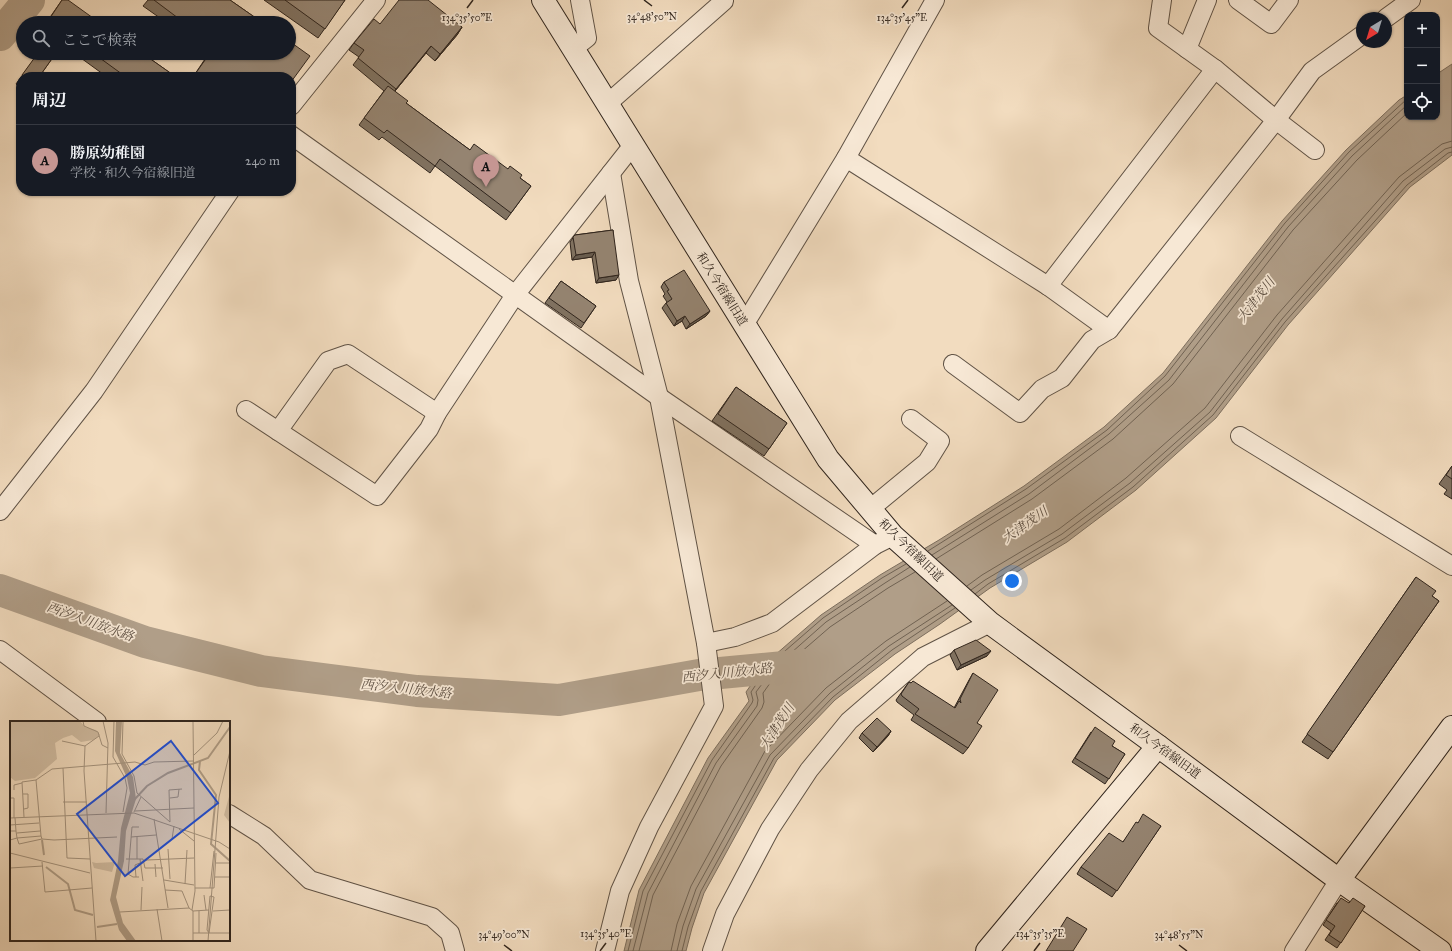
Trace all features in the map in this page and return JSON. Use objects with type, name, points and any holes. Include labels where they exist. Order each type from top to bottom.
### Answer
[{"type":"street","points":[[296,100],[376,0]]},
{"type":"street","name":"和久今宿線旧道","points":[[543,0],[828,459],[870,509],[884,541],[990,623],[1340,880],[1440,951]]},
{"type":"street","points":[[573,49],[587,38],[580,0]]},
{"type":"street","points":[[607,104],[724,0]]},
{"type":"street","points":[[744,325],[846,158],[935,0]]},
{"type":"street","points":[[1162,0],[1158,28],[1215,69],[1276,120],[1315,150]]},
{"type":"street","points":[[1188,49],[1207,0]]},
{"type":"street","points":[[1238,0],[1271,24],[1289,0]]},
{"type":"street","points":[[1392,14],[1411,0]]},
{"type":"street","points":[[953,364],[1020,413],[1042,389],[1062,378],[1092,340],[1109,330],[1276,120],[1312,70],[1356,39]]},
{"type":"street","points":[[1048,286],[1215,69]]},
{"type":"street","points":[[296,139],[659,397],[884,541],[772,623],[736,637],[706,643]]},
{"type":"street","points":[[246,410],[377,496],[429,429],[437,413],[514,295],[633,145]]},
{"type":"street","points":[[846,158],[1048,286],[1109,330]]},
{"type":"street","points":[[605,951],[620,891],[650,827],[714,706],[706,643],[659,397],[629,281],[611,173]]},
{"type":"street","points":[[0,511],[94,391],[227,196]]},
{"type":"street","points":[[278,431],[328,361],[348,354],[437,413]]},
{"type":"street","points":[[870,509],[927,462],[940,440],[911,419]]},
{"type":"street","points":[[1240,436],[1452,566]]},
{"type":"street","points":[[712,951],[725,914],[770,829],[809,770],[849,721],[923,657],[990,623]]},
{"type":"street","points":[[0,650],[96,721]]},
{"type":"street","points":[[1294,951],[1340,880],[1452,727]]},
{"type":"street","points":[[987,951],[1158,746]]},
{"type":"street","points":[[230,815],[264,836],[310,880],[432,917],[450,933],[455,951]]},
{"type":"water","name":"大津茂川","points":[[1452,64],[1452,155],[1410,187],[1288,325],[1216,418],[1136,490],[1067,542],[990,588],[895,654],[835,700],[777,760],[704,893],[686,951],[624,951],[639,890],[708,758],[749,701],[746,692],[767,662],[821,615],[880,575],[939,540],[1024,486],[1104,427],[1163,373],[1282,221],[1346,150],[1399,100],[1404,97],[1404,120],[1440,120],[1440,72]]},
{"type":"building","points":[[62,0],[68,0],[90,16],[51,16]]},
{"type":"building","points":[[154,0],[230,0],[253,16],[175,16]]},
{"type":"building","points":[[285,0],[345,0],[325,29]]},
{"type":"building","points":[[399,0],[428,0],[462,27],[440,54],[431,46],[396,89],[358,58],[364,50],[354,43],[374,19],[380,24]]},
{"type":"building","points":[[296,46],[310,56],[296,75],[296,72],[197,72],[205,60],[296,60]]},
{"type":"building","points":[[33,60],[51,60],[43,72],[24,72]]},
{"type":"building","points":[[103,60],[152,60],[169,72],[119,72]]},
{"type":"building","points":[[388,86],[408,101],[406,103],[470,150],[474,144],[508,169],[510,166],[522,175],[520,178],[531,186],[511,213],[440,159],[435,166],[387,130],[384,133],[364,118]]},
{"type":"building","points":[[613,230],[619,275],[599,278],[595,252],[576,255],[573,237],[575,235]]},
{"type":"building","points":[[684,270],[710,311],[690,324],[685,316],[677,321],[666,303],[672,299],[664,282]]},
{"type":"building","points":[[561,281],[596,306],[584,323],[549,298]]},
{"type":"building","points":[[736,387],[787,423],[769,449],[718,414]]},
{"type":"building","points":[[1452,466],[1452,479],[1446,475]]},
{"type":"building","points":[[1416,577],[1436,591],[1432,596],[1439,601],[1333,752],[1307,734]]},
{"type":"building","points":[[976,640],[991,651],[961,665],[954,650]]},
{"type":"building","points":[[973,673],[998,690],[977,723],[982,726],[968,748],[915,714],[919,709],[901,694],[909,682],[911,683],[913,681],[955,708],[959,701],[961,703],[960,699]]},
{"type":"building","points":[[877,718],[891,731],[877,747],[862,733]]},
{"type":"building","points":[[1095,727],[1115,741],[1112,746],[1125,754],[1109,779],[1075,758]]},
{"type":"building","points":[[1143,814],[1161,826],[1117,891],[1081,867],[1109,833],[1123,842]]},
{"type":"building","points":[[1341,898],[1349,903],[1353,898],[1365,906],[1341,943],[1329,935],[1335,926],[1326,920]]},
{"type":"building","points":[[1067,917],[1087,929],[1073,951],[1046,951]]},
{"type":"waterway","points":[[0,35],[29,0]]},
{"type":"waterway","name":"西汐入川放水路","points":[[0,590],[145,642],[261,671],[417,691],[559,700],[699,675],[805,665]]},
{"type":"place","name":"勝原幼稚園","points":[[486,187]]}]
